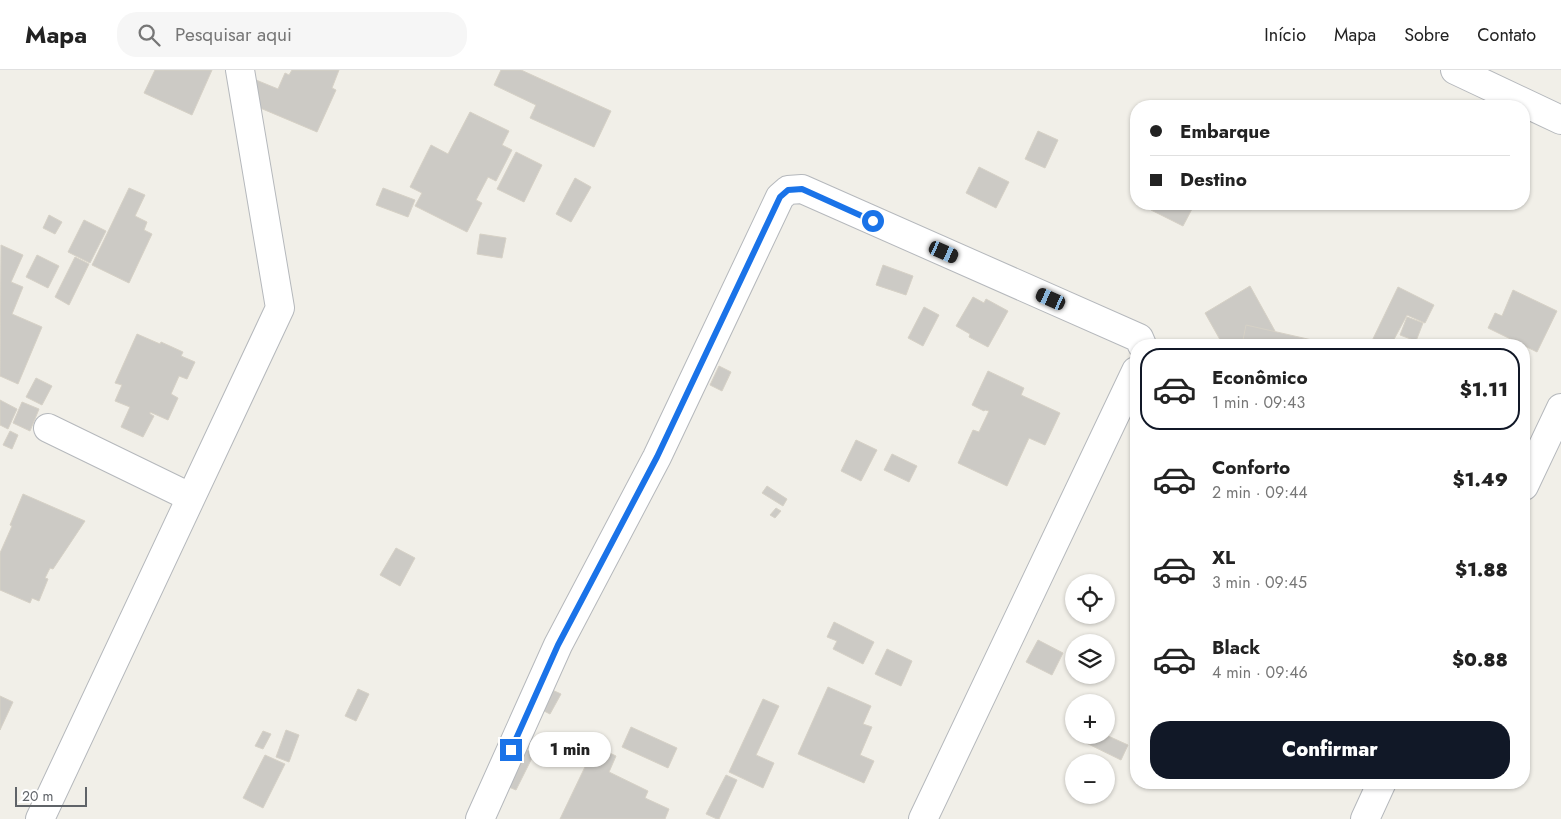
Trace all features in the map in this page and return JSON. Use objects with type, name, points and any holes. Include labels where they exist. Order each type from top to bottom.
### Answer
[{"type":"street","points":[[40,819],[280,308],[240,70]]},
{"type":"street","points":[[1455,70],[1519,100]]},
{"type":"street","points":[[1530,105],[1561,120]]},
{"type":"street","points":[[480,819],[558,645],[657,457],[780,197],[788,190],[802,189],[1139,339]]},
{"type":"street","points":[[923,819],[1130,384]]},
{"type":"street","points":[[1530,473],[1561,408]]},
{"type":"street","points":[[48,428],[190,497]]},
{"type":"street","points":[[1364,819],[1379,789]]},
{"type":"building","points":[[155,70],[212,70],[192,115],[144,93]]},
{"type":"building","points":[[292,70],[339,70],[332,88],[336,90],[317,132],[246,102],[256,80],[278,89],[285,73],[289,75]]},
{"type":"building","points":[[501,70],[521,70],[611,111],[594,147],[530,118],[536,105],[494,85]]},
{"type":"building","points":[[470,112],[509,131],[502,145],[512,150],[496,181],[488,177],[476,200],[482,203],[467,232],[415,206],[422,193],[410,187],[431,145],[448,154]]},
{"type":"building","points":[[1038,131],[1058,140],[1045,168],[1025,159]]},
{"type":"building","points":[[516,152],[542,165],[524,202],[497,189]]},
{"type":"building","points":[[979,167],[1009,182],[996,208],[966,193]]},
{"type":"building","points":[[575,178],[591,187],[571,222],[556,214]]},
{"type":"building","points":[[129,188],[145,195],[135,216],[147,222],[144,230],[152,234],[129,283],[92,265]]},
{"type":"building","points":[[383,188],[415,200],[408,217],[376,205]]},
{"type":"building","points":[[1151,210],[1191,210],[1183,226]]},
{"type":"building","points":[[49,215],[62,222],[55,234],[43,228]]},
{"type":"building","points":[[84,220],[106,231],[90,263],[68,252]]},
{"type":"building","points":[[480,234],[506,238],[502,258],[477,254]]},
{"type":"building","points":[[1,245],[23,255],[11,282],[23,287],[12,314],[42,327],[18,384],[0,376]]},
{"type":"building","points":[[37,255],[59,266],[48,288],[26,277]]},
{"type":"building","points":[[75,257],[89,264],[69,305],[55,297]]},
{"type":"building","points":[[883,265],[913,276],[906,295],[876,285]]},
{"type":"building","points":[[1250,286],[1275,331],[1262,339],[1220,339],[1205,313]]},
{"type":"building","points":[[1398,287],[1434,305],[1425,323],[1407,315],[1394,339],[1373,339]]},
{"type":"building","points":[[1513,290],[1557,311],[1537,352],[1530,349],[1530,339],[1510,339],[1488,328],[1495,313],[1502,316]]},
{"type":"building","points":[[973,297],[984,303],[986,299],[1008,311],[988,347],[969,337],[970,334],[956,326]]},
{"type":"building","points":[[924,307],[939,315],[923,346],[908,338]]},
{"type":"building","points":[[1407,317],[1423,323],[1417,339],[1400,335]]},
{"type":"building","points":[[1246,325],[1308,339],[1243,339]]},
{"type":"building","points":[[137,334],[183,352],[181,356],[195,362],[187,379],[179,376],[171,394],[178,398],[168,420],[150,412],[154,416],[143,437],[121,427],[130,407],[115,401],[122,385],[115,383]]},
{"type":"building","points":[[719,366],[731,372],[722,391],[710,385]]},
{"type":"building","points":[[988,371],[1024,388],[1021,395],[1060,413],[1045,445],[1029,438],[1007,486],[958,463],[973,430],[979,432],[989,411],[984,411],[972,405]]},
{"type":"building","points":[[36,378],[52,386],[42,405],[26,397]]},
{"type":"building","points":[[0,400],[17,409],[8,429],[0,425]]},
{"type":"building","points":[[22,402],[39,409],[30,431],[13,423]]},
{"type":"building","points":[[10,431],[18,435],[12,449],[3,445]]},
{"type":"building","points":[[856,440],[877,450],[861,481],[841,471]]},
{"type":"building","points":[[892,454],[917,466],[909,482],[884,470]]},
{"type":"building","points":[[767,486],[787,499],[783,506],[762,493]]},
{"type":"building","points":[[23,494],[85,521],[53,569],[50,568],[45,578],[48,579],[39,601],[32,598],[30,603],[0,590],[0,553]]},
{"type":"building","points":[[776,508],[781,511],[775,518],[770,515]]},
{"type":"building","points":[[396,548],[415,558],[400,586],[380,575]]},
{"type":"building","points":[[834,622],[874,642],[863,664],[833,649],[837,641],[827,637]]},
{"type":"building","points":[[1038,640],[1063,653],[1052,675],[1026,662]]},
{"type":"building","points":[[887,649],[912,661],[901,686],[875,674]]},
{"type":"building","points":[[828,687],[871,706],[863,724],[872,727],[860,755],[874,761],[864,783],[798,754]]},
{"type":"building","points":[[358,689],[369,694],[356,721],[345,716]]},
{"type":"building","points":[[550,689],[561,694],[550,714],[540,709]]},
{"type":"building","points":[[0,696],[13,702],[0,730]]},
{"type":"building","points":[[763,699],[779,706],[756,755],[774,763],[763,788],[729,772]]},
{"type":"building","points":[[631,727],[677,748],[668,768],[622,747]]},
{"type":"building","points":[[286,730],[299,735],[289,762],[276,757]]},
{"type":"building","points":[[263,731],[271,734],[263,749],[255,746]]},
{"type":"building","points":[[1115,739],[1128,745],[1121,760],[1115,757],[1115,754],[1109,754],[1088,744],[1115,744]]},
{"type":"building","points":[[595,746],[616,756],[609,772],[648,791],[645,798],[669,809],[665,819],[560,819]]},
{"type":"building","points":[[523,748],[534,754],[516,790],[504,785]]},
{"type":"building","points":[[265,755],[285,764],[263,808],[243,798]]},
{"type":"building","points":[[726,775],[737,780],[719,819],[717,819],[706,814]]},
{"type":"route","points":[[511,750],[558,645],[657,457],[780,197],[788,190],[802,189],[873,221]]}]
